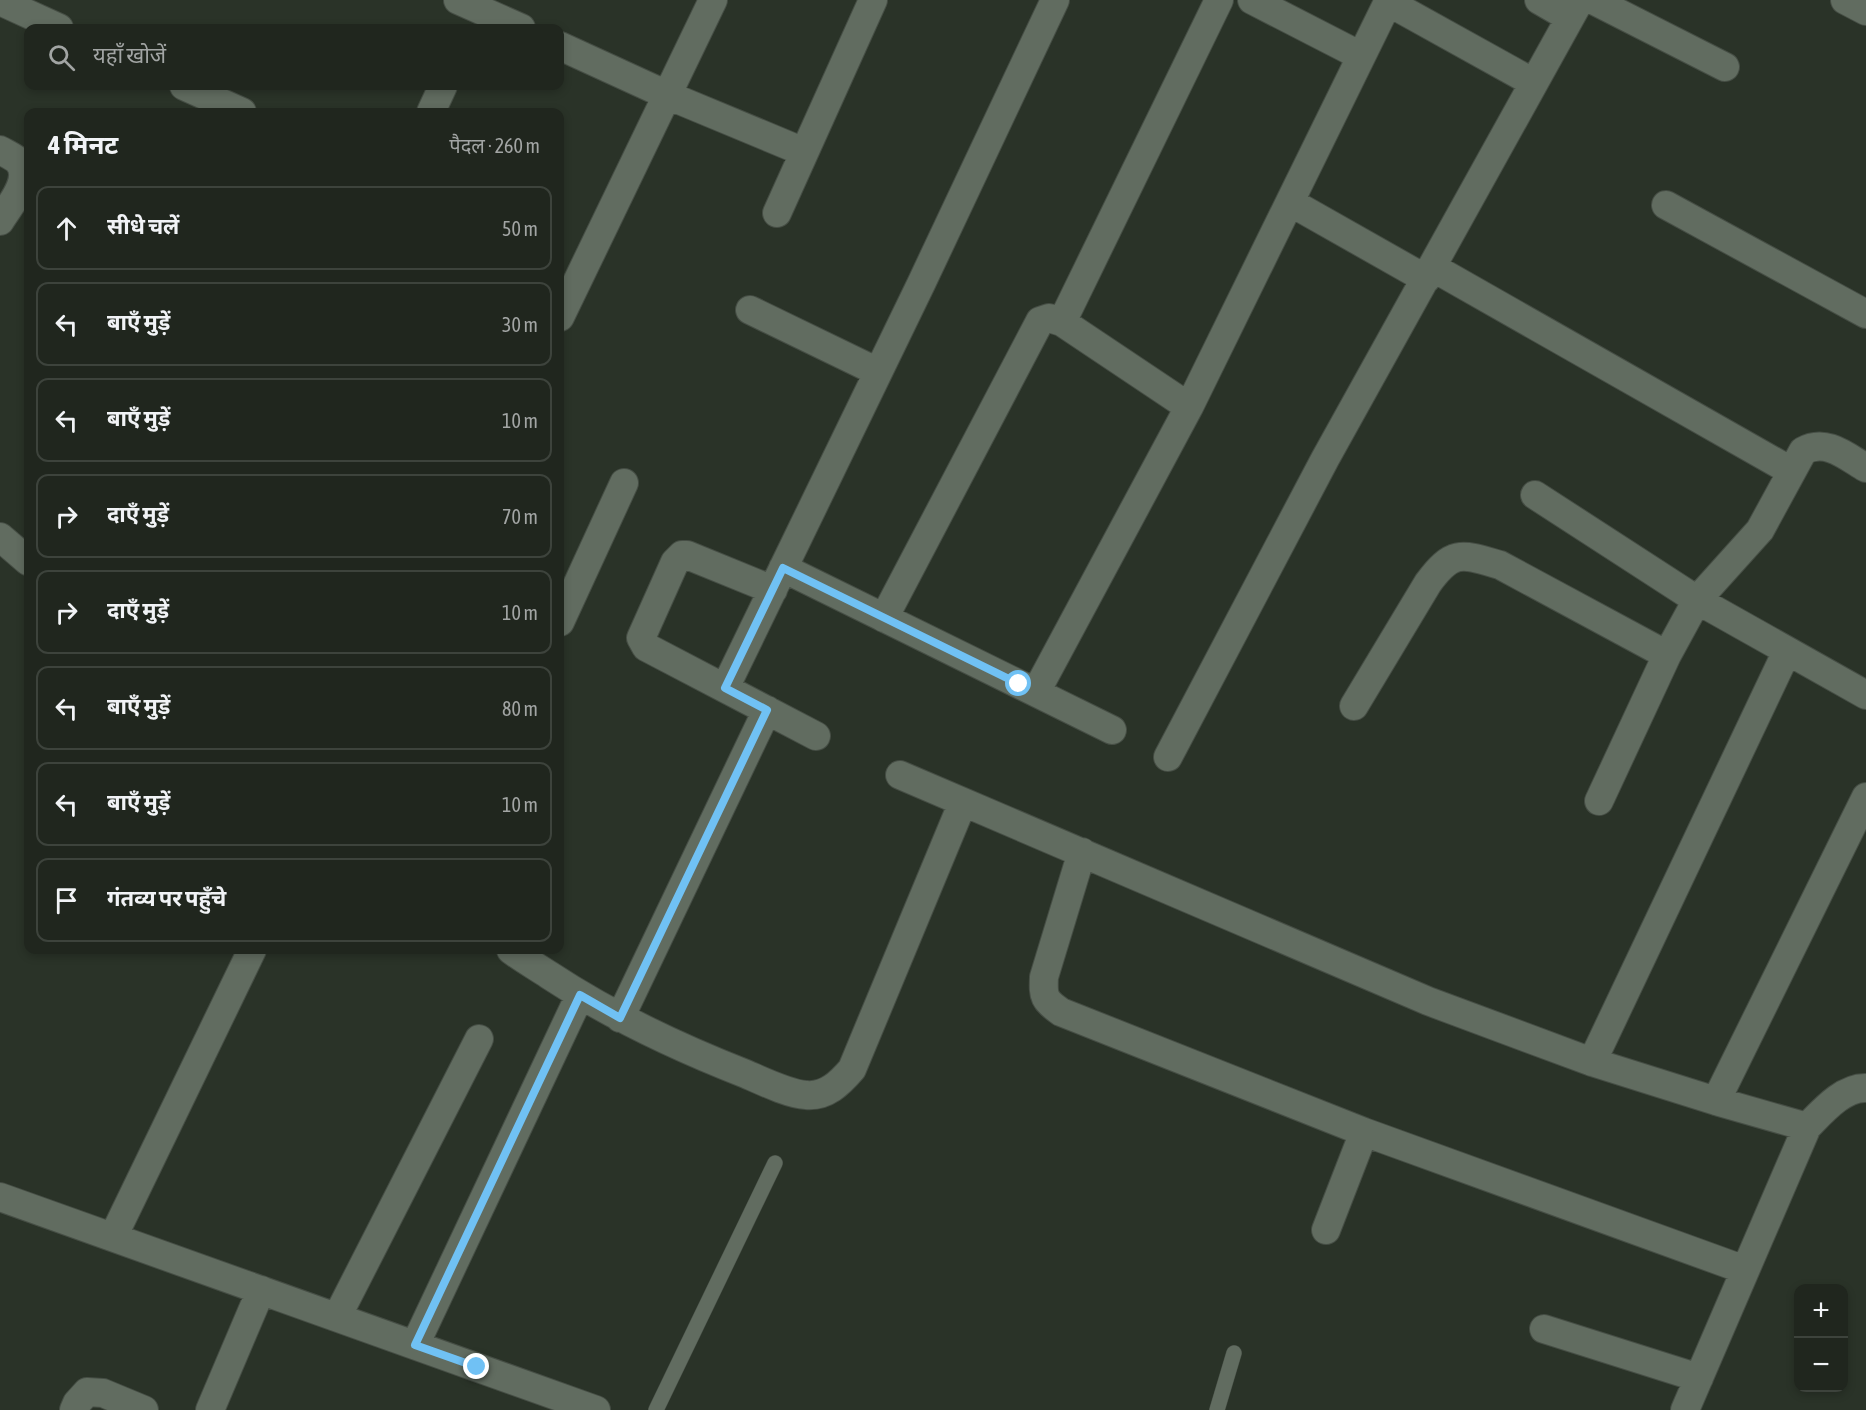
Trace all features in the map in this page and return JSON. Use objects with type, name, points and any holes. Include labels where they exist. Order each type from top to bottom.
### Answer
[{"type":"street","points":[[564,296],[569,269],[667,94],[712,0]]},
{"type":"street","points":[[777,213],[873,0]]},
{"type":"street","points":[[725,688],[1055,0]]},
{"type":"street","points":[[1062,322],[1219,0]]},
{"type":"street","points":[[1252,0],[1361,56]]},
{"type":"street","points":[[1168,757],[1325,459],[1575,9],[1539,0]]},
{"type":"street","points":[[1593,0],[1725,67]]},
{"type":"street","points":[[1845,0],[1866,11]]},
{"type":"street","points":[[0,1],[50,24]]},
{"type":"street","points":[[1036,692],[1189,407],[1388,1],[1534,84]]},
{"type":"street","points":[[468,13],[507,24]]},
{"type":"street","points":[[564,48],[804,152]]},
{"type":"street","points":[[193,90],[233,108]]},
{"type":"street","points":[[433,108],[441,90]]},
{"type":"street","points":[[0,150],[18,161],[23,171],[22,186],[0,221]]},
{"type":"street","points":[[1290,202],[1429,273],[1791,471]]},
{"type":"street","points":[[1666,205],[1866,314]]},
{"type":"street","points":[[750,310],[878,372]]},
{"type":"street","points":[[884,618],[1040,321],[1049,318],[1062,322],[1189,407]]},
{"type":"street","points":[[1599,801],[1667,655],[1697,600],[1760,530],[1803,451],[1813,446],[1828,447],[1862,456]]},
{"type":"street","points":[[564,610],[624,483]]},
{"type":"street","points":[[1535,495],[1697,600],[1866,695]]},
{"type":"street","points":[[0,537],[24,558]]},
{"type":"street","points":[[816,736],[642,644],[641,638],[675,562],[682,555],[778,579],[884,618],[1113,730]]},
{"type":"street","points":[[1354,706],[1428,583],[1440,567],[1452,558],[1471,557],[1500,565],[1667,655]]},
{"type":"street","points":[[1592,1062],[1787,651]]},
{"type":"street","points":[[620,1018],[767,710]]},
{"type":"street","points":[[900,775],[1428,1001],[1592,1062],[1807,1127]]},
{"type":"street","points":[[1716,1101],[1866,797]]},
{"type":"street","points":[[517,954],[620,1018],[696,1054],[779,1088],[807,1095],[826,1092],[840,1084],[852,1069],[963,802]]},
{"type":"street","points":[[1082,852],[1044,977],[1043,993],[1048,1003],[1061,1012],[1364,1132],[1745,1270]]},
{"type":"street","points":[[113,1237],[250,954]]},
{"type":"street","points":[[415,1345],[580,995]]},
{"type":"street","points":[[337,1317],[479,1039]]},
{"type":"street","points":[[1685,1410],[1807,1127],[1833,1101],[1860,1088],[1866,1088]]},
{"type":"street","points":[[1326,1230],[1364,1132]]},
{"type":"street","points":[[0,1197],[415,1345],[556,1403],[596,1410]]},
{"type":"street","points":[[210,1410],[261,1290]]},
{"type":"street","points":[[1544,1329],[1699,1378]]},
{"type":"street","points":[[74,1410],[87,1392],[103,1393],[144,1410]]},
{"type":"lane","points":[[656,1410],[775,1163]]},
{"type":"lane","points":[[1217,1410],[1234,1353]]},
{"type":"route","points":[[477,1367],[415,1345],[580,995],[620,1018],[767,710],[725,688],[783,568],[1019,684]]}]
